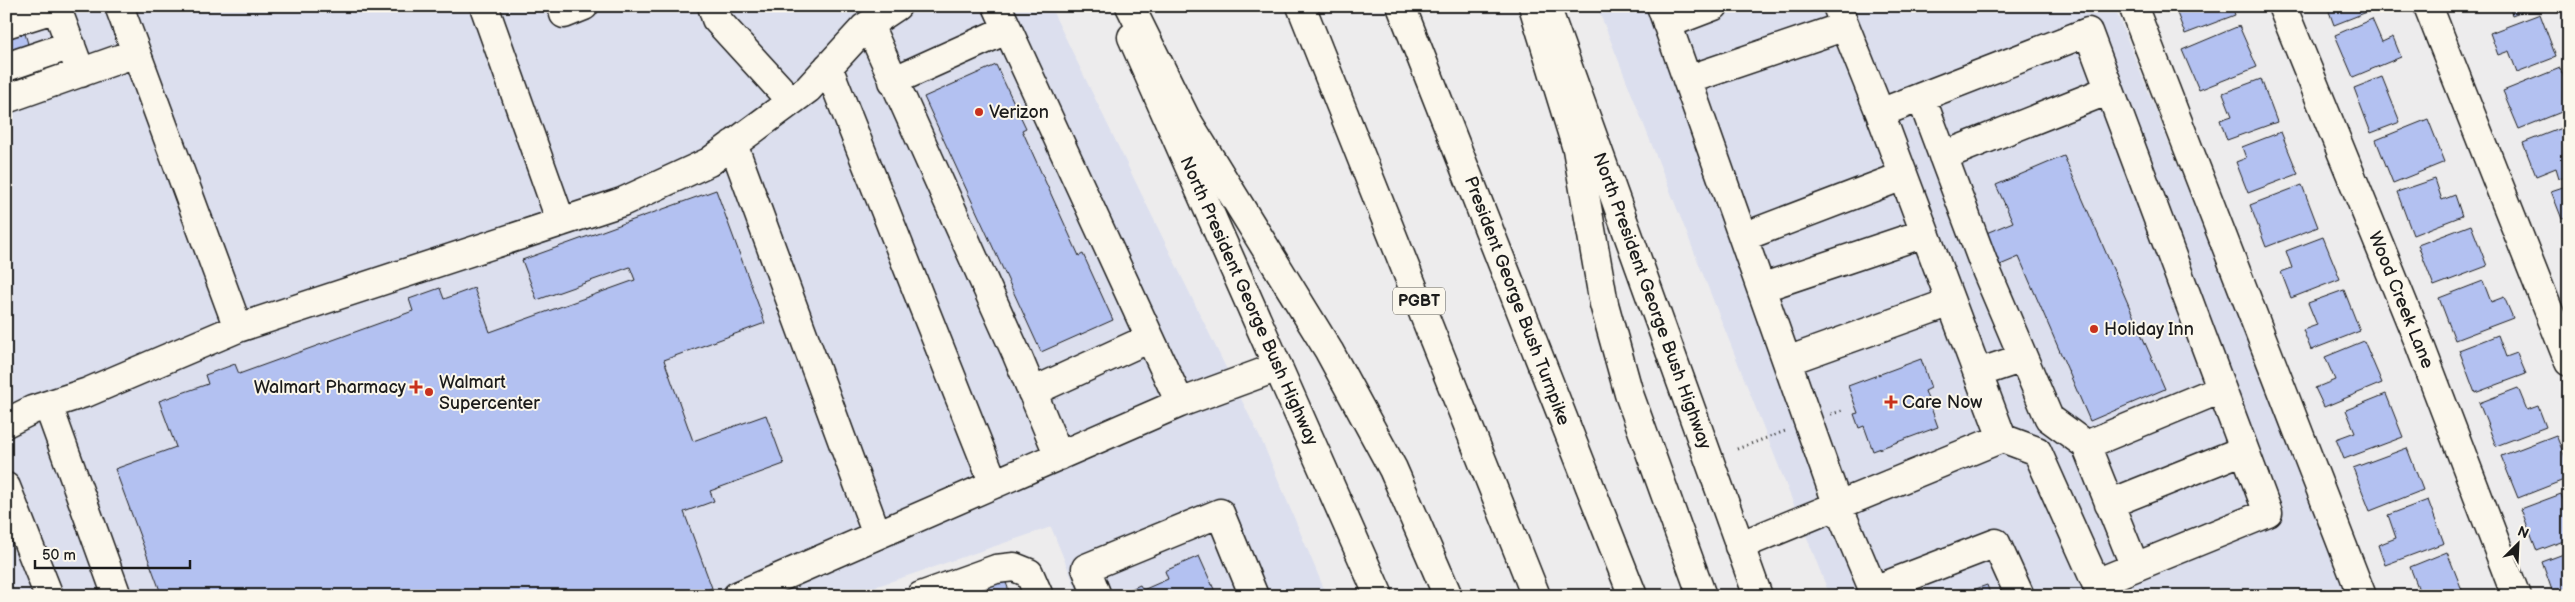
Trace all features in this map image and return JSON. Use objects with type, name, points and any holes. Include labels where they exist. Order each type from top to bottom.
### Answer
[{"type":"main road","points":[[119,6],[238,328]]},
{"type":"main road","points":[[484,6],[561,222]]},
{"type":"main road","points":[[562,6],[564,14],[584,6]]},
{"type":"main road","points":[[712,6],[716,19],[791,101]]},
{"type":"main road","points":[[6,423],[48,405],[88,392],[238,328],[631,198],[708,162],[808,89],[869,25],[897,6]]},
{"type":"main road","name":"North President George Bush Highway","points":[[1118,6],[1379,596]]},
{"type":"main road","points":[[1130,6],[1185,118],[1329,351],[1388,461],[1448,596]]},
{"type":"main road","name":"PGBT","points":[[1301,6],[1536,596]]},
{"type":"main road","name":"President George Bush Turnpike","points":[[1401,6],[1633,596]]},
{"type":"main road","points":[[1533,6],[1578,150],[1604,304],[1629,394],[1702,596]]},
{"type":"main road","name":"North President George Bush Highway","points":[[1546,6],[1758,596]]},
{"type":"main road","points":[[1714,6],[1664,15],[1838,506],[1875,593],[1996,543],[2020,596]]},
{"type":"main road","points":[[2133,6],[2362,596]]},
{"type":"main road","name":"Wood Creek Lane","points":[[2282,6],[2414,331],[2516,596]]},
{"type":"main road","points":[[2428,6],[2569,362]]},
{"type":"main road","points":[[6,24],[57,7],[81,72]]},
{"type":"main road","points":[[1687,80],[1840,16],[1880,113],[2002,438]]},
{"type":"main road","points":[[893,81],[1001,18],[1180,403]]},
{"type":"main road","points":[[869,25],[1059,456]]},
{"type":"main road","points":[[1739,546],[2002,438],[2037,451],[2098,589],[2135,567],[2268,513],[2088,32],[1880,113]]},
{"type":"main road","points":[[6,67],[71,45]]},
{"type":"main road","points":[[6,99],[136,53]]},
{"type":"main road","points":[[828,67],[994,484]]},
{"type":"main road","points":[[1943,156],[2109,90]]},
{"type":"main road","points":[[1921,97],[1986,270],[2049,418],[2086,445],[2135,567]]},
{"type":"main road","points":[[733,144],[877,535]]},
{"type":"main road","points":[[1743,236],[1903,176]]},
{"type":"main road","points":[[1761,288],[1925,233]]},
{"type":"main road","points":[[1787,361],[1951,302]]},
{"type":"main road","points":[[1032,392],[1150,338]]},
{"type":"main road","points":[[1978,374],[2023,358]]},
{"type":"main road","points":[[737,596],[1180,403],[1278,367]]},
{"type":"main road","points":[[2086,445],[2221,389]]},
{"type":"main road","points":[[48,405],[117,596]]},
{"type":"main road","points":[[2109,504],[2244,450]]},
{"type":"main road","points":[[6,487],[49,596]]},
{"type":"main road","points":[[1097,596],[1086,568],[1220,513],[1254,596]]},
{"type":"main road","points":[[921,596],[996,570],[1014,567],[1029,573],[1039,596]]},
{"type":"path","points":[[1824,416],[1842,411]]},
{"type":"path","points":[[1737,449],[1789,430]]},
{"type":"shaded area","points":[[6,6],[1050,6],[1264,446],[1327,596],[1079,596],[1051,527],[848,596],[6,596]]},
{"type":"shaded area","points":[[1597,6],[2114,6],[2350,596],[1830,596]]},
{"type":"building","points":[[2188,6],[2232,6],[2235,15],[2185,34],[2177,13]]},
{"type":"building","points":[[2327,6],[2370,6],[2372,10],[2334,25]]},
{"type":"building","points":[[2509,6],[2536,6],[2512,15]]},
{"type":"building","points":[[19,13],[31,54],[6,61],[6,17]]},
{"type":"building","points":[[2540,14],[2556,57],[2517,72],[2509,51],[2498,55],[2490,33]]},
{"type":"building","points":[[2372,19],[2382,42],[2393,37],[2401,57],[2353,77],[2335,35]]},
{"type":"building","points":[[2239,26],[2257,67],[2199,90],[2182,50]]},
{"type":"building","points":[[996,65],[1026,128],[1022,130],[1079,256],[1083,254],[1113,320],[1041,352],[924,97]]},
{"type":"building","points":[[2560,68],[2569,89],[2569,109],[2519,129],[2503,91]]},
{"type":"building","points":[[2382,77],[2400,122],[2371,133],[2354,88]]},
{"type":"building","points":[[2261,79],[2277,122],[2227,140],[2220,120],[2232,116],[2223,93]]},
{"type":"building","points":[[2428,119],[2445,162],[2393,183],[2376,140]]},
{"type":"building","points":[[2569,125],[2569,175],[2559,178],[2556,168],[2536,176],[2523,143]]},
{"type":"building","points":[[2281,132],[2298,174],[2248,193],[2236,162],[2246,158],[2242,147]]},
{"type":"building","name":"Holiday Inn","points":[[2064,156],[2165,389],[2090,421],[2019,257],[1993,268],[1979,236],[2013,222],[1996,185]]},
{"type":"building","points":[[2435,179],[2442,200],[2455,195],[2462,216],[2413,235],[2397,192]]},
{"type":"building","points":[[2302,185],[2318,227],[2266,247],[2250,205]]},
{"type":"building","points":[[2569,185],[2569,217],[2562,219],[2551,191]]},
{"type":"building","name":"Walmart Supercenter","points":[[716,190],[765,323],[664,360],[693,441],[766,415],[784,464],[710,491],[714,501],[684,512],[712,588],[692,596],[162,596],[115,469],[176,447],[159,401],[208,384],[205,375],[235,364],[239,374],[413,311],[409,299],[440,288],[444,299],[474,288],[490,332],[635,280],[630,267],[537,300],[522,260]]},
{"type":"building","points":[[2471,225],[2487,266],[2434,286],[2418,245]]},
{"type":"building","points":[[2323,237],[2340,279],[2291,298],[2281,272],[2292,268],[2286,251]]},
{"type":"building","points":[[2483,281],[2491,302],[2504,297],[2513,318],[2455,340],[2439,298]]},
{"type":"building","points":[[2344,290],[2360,331],[2311,350],[2303,330],[2317,325],[2308,303]]},
{"type":"building","points":[[2498,335],[2506,357],[2517,353],[2526,374],[2475,393],[2459,350]]},
{"type":"building","points":[[2364,341],[2382,383],[2324,407],[2315,388],[2335,380],[2325,357]]},
{"type":"building","name":"Care Now","points":[[1921,359],[1931,388],[1925,391],[1938,427],[1873,451],[1864,426],[1859,428],[1854,414],[1858,413],[1848,386]]},
{"type":"building","points":[[2518,388],[2527,410],[2538,406],[2546,427],[2496,446],[2479,403]]},
{"type":"building","points":[[2386,394],[2403,437],[2344,459],[2336,439],[2355,432],[2346,410]]},
{"type":"building","points":[[2556,435],[2569,467],[2569,478],[2518,498],[2501,456]]},
{"type":"building","points":[[2407,448],[2423,490],[2370,511],[2353,468]]},
{"type":"building","points":[[2561,494],[2569,516],[2569,539],[2537,551],[2521,509]]},
{"type":"building","points":[[2428,500],[2444,543],[2385,565],[2378,545],[2396,538],[2388,515]]},
{"type":"building","points":[[2447,552],[2464,595],[2407,596],[2419,590],[2410,567]]},
{"type":"building","points":[[2569,552],[2569,596],[2554,596],[2542,562]]},
{"type":"building","points":[[1199,556],[1217,596],[1123,596],[1122,593],[1140,585],[1143,590],[1168,579],[1165,571]]},
{"type":"building","points":[[1005,580],[1011,596],[965,596]]},
{"type":"building","points":[[1987,585],[1991,596],[1956,596]]},
{"type":"place","name":"Verizon","points":[[979,112]]},
{"type":"place","name":"Holiday Inn","points":[[2094,329]]},
{"type":"place","name":"Walmart Pharmacy","points":[[416,387]]},
{"type":"place","name":"Walmart Supercenter","points":[[429,392]]},
{"type":"place","name":"Care Now","points":[[1891,402]]}]
